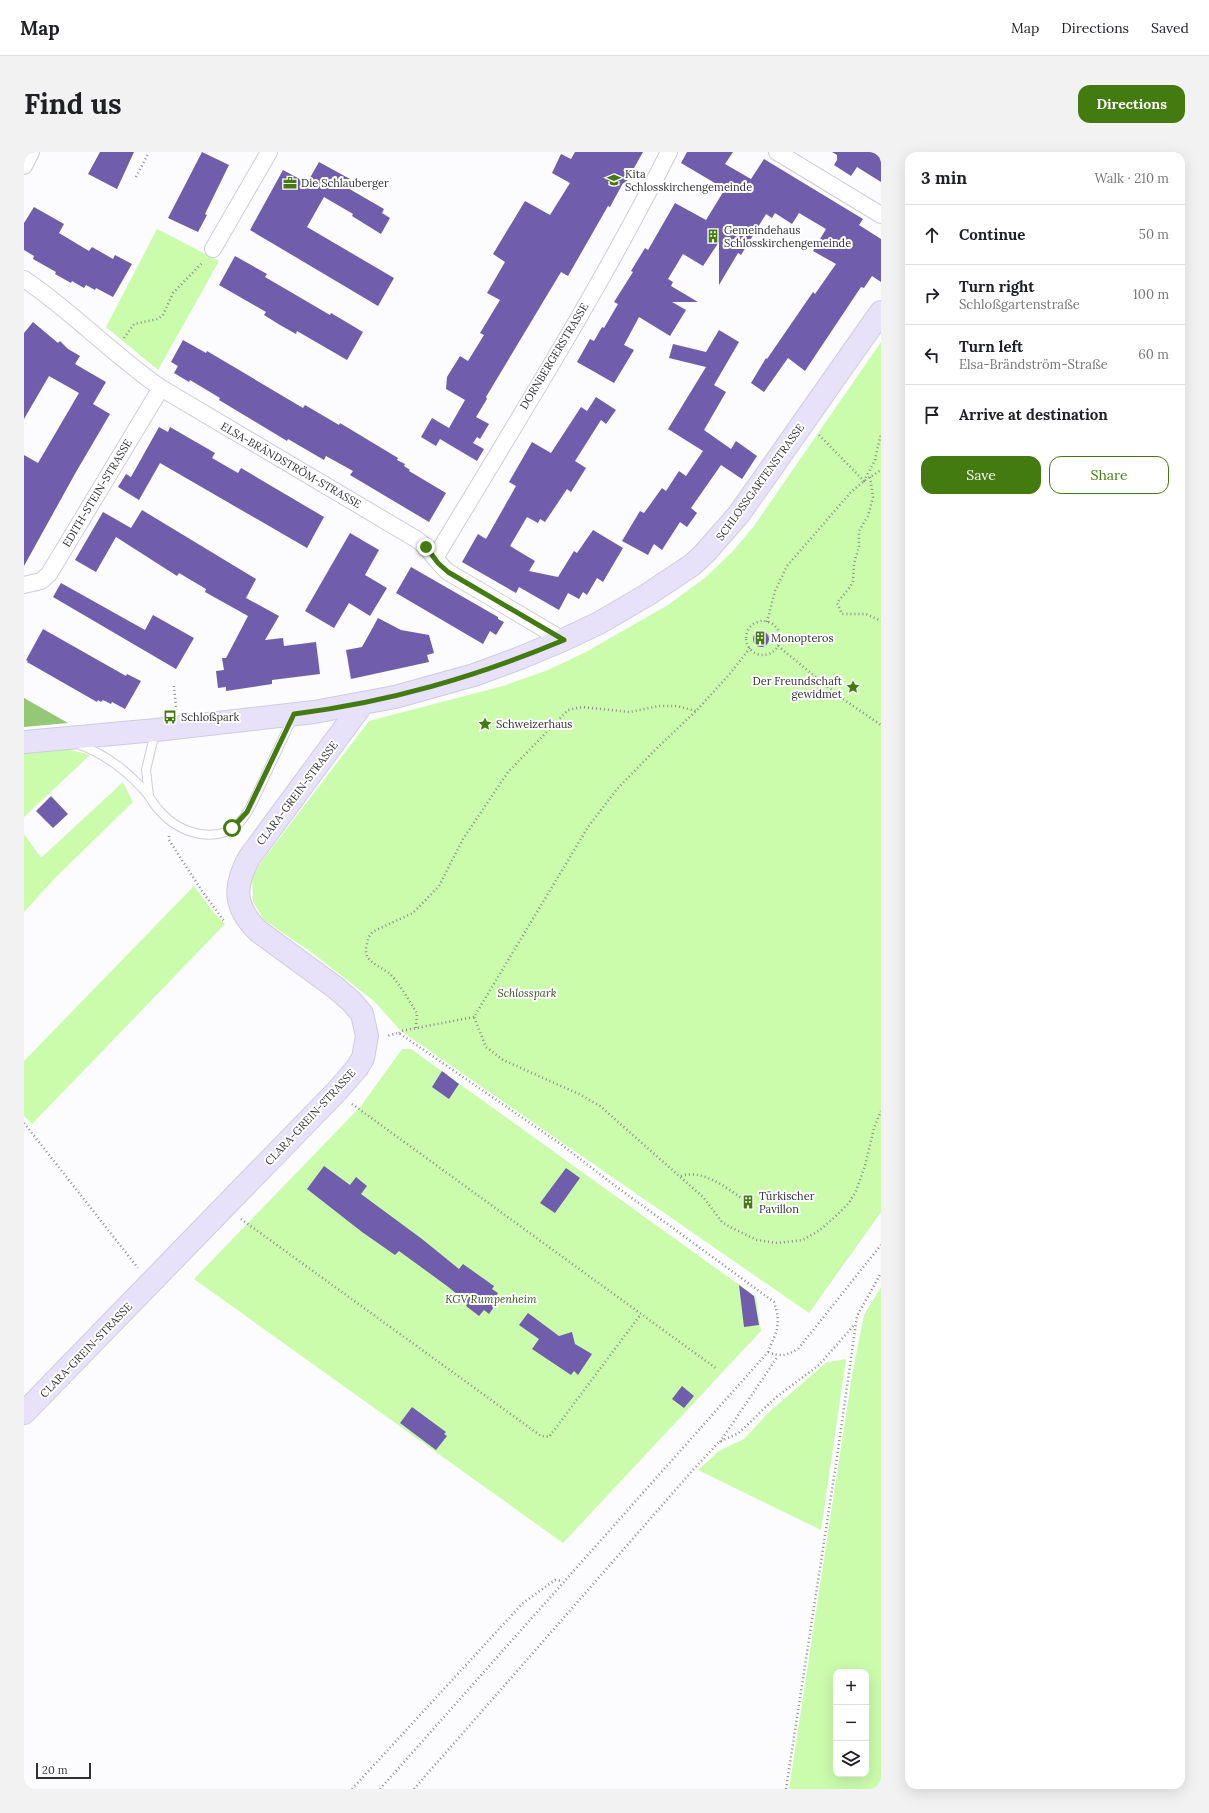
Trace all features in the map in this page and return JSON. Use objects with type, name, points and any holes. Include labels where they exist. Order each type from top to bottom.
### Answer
[{"type":"street","points":[[24,166],[31,152]]},
{"type":"street","points":[[213,249],[268,152]]},
{"type":"street","name":"DORNBERGERSTRASSE","points":[[435,558],[602,276],[647,196],[669,152]]},
{"type":"street","points":[[777,152],[881,215]]},
{"type":"street","name":"ELSA-BRÄNDSTRÖM-STRASSE","points":[[24,279],[57,303],[141,374],[161,388],[416,538],[448,572],[564,640]]},
{"type":"street","name":"SCHLOSSGARTENSTRASSE","points":[[24,742],[156,730],[294,714],[363,703],[409,693],[474,675],[564,640],[629,606],[675,577],[704,554],[739,514],[881,312]]},
{"type":"street","name":"EDITH-STEIN-STRASSE","points":[[24,585],[41,582],[49,574],[161,388]]},
{"type":"street","name":"CLARA-GREIN-STRASSE","points":[[24,1413],[337,1091],[351,1076],[363,1058],[367,1028],[362,1014],[352,1002],[269,940],[249,922],[242,910],[238,894],[239,879],[249,858],[363,703]]},
{"type":"lane","points":[[65,738],[102,755],[126,774],[149,796],[167,819],[184,830],[194,833],[214,835],[232,828],[247,812],[294,714]]},
{"type":"lane","points":[[149,796],[146,770],[156,730]]},
{"type":"path","points":[[136,177],[149,152]]},
{"type":"path","points":[[116,353],[134,324],[158,318],[163,315],[173,293],[180,285],[203,262],[214,260],[216,256],[213,249]]},
{"type":"path","points":[[805,421],[864,481]]},
{"type":"path","points":[[864,481],[875,460],[881,433]]},
{"type":"path","points":[[767,622],[775,591],[787,566],[851,492],[881,470]]},
{"type":"path","points":[[870,477],[873,497],[868,516],[858,531],[859,547],[854,563],[852,581],[850,587],[837,602],[842,614],[866,614],[881,621]]},
{"type":"path","points":[[767,622],[776,627],[779,631],[780,640],[778,646],[771,653],[765,655],[754,652],[750,648],[746,636],[749,628],[755,623],[767,622]]},
{"type":"path","points":[[778,646],[840,697],[881,725]]},
{"type":"path","points":[[367,1028],[385,1036],[416,1028],[474,1017],[588,827],[617,789],[696,711],[728,676],[750,648]]},
{"type":"path","points":[[416,1028],[417,1013],[390,974],[374,965],[368,958],[366,948],[369,936],[374,931],[413,913],[439,886],[464,839],[508,772],[568,710],[582,707],[630,712],[659,706],[677,706],[696,711]]},
{"type":"path","points":[[474,1017],[486,1047],[503,1060],[579,1094],[600,1106],[704,1198],[722,1222],[757,1240],[777,1243],[803,1240],[820,1230],[849,1203],[856,1191],[865,1166],[874,1128],[881,1111]]},
{"type":"path","points":[[380,1789],[768,1352],[778,1329],[779,1316],[774,1302],[562,1145],[399,1033]]},
{"type":"path","points":[[337,1091],[365,1113],[717,1369]]},
{"type":"path","points":[[24,1123],[151,1284]]},
{"type":"path","points":[[680,1176],[689,1174],[710,1179],[721,1184],[743,1199]]},
{"type":"path","points":[[224,1206],[541,1436],[549,1437],[641,1314]]},
{"type":"path","points":[[768,1352],[778,1356],[788,1354],[798,1349],[881,1245]]},
{"type":"path","points":[[786,1789],[835,1472],[856,1316],[881,1273]]},
{"type":"path","points":[[719,1442],[739,1433],[775,1398],[819,1365],[856,1324]]},
{"type":"path","points":[[414,1789],[686,1477],[719,1442],[778,1356]]},
{"type":"path","points":[[352,1789],[523,1604],[555,1580],[564,1581]]},
{"type":"green space","points":[[157,229],[219,261],[158,370],[106,327]]},
{"type":"green space","name":"Schlosspark","points":[[881,342],[881,1212],[809,1313],[401,1031],[374,1001],[311,952],[264,920],[253,902],[252,877],[262,861],[369,721],[503,686],[548,670],[586,652],[668,605],[706,577],[733,551],[754,526]]},
{"type":"green space","points":[[24,698],[68,723],[24,727]]},
{"type":"green space","points":[[63,748],[90,755],[24,817],[24,750]]},
{"type":"green space","points":[[123,782],[133,802],[56,877],[24,912],[24,834],[41,858]]},
{"type":"green space","points":[[194,886],[214,913],[225,924],[32,1124],[24,1116],[24,1061]]},
{"type":"green space","name":"KGV Rumpenheim","points":[[402,1049],[411,1049],[756,1297],[761,1331],[563,1543],[194,1279],[361,1106]]},
{"type":"green space","points":[[881,1287],[881,1789],[789,1789],[852,1375],[864,1315]]},
{"type":"green space","points":[[846,1359],[821,1530],[698,1470],[719,1451],[744,1439],[769,1412],[827,1362]]},
{"type":"building","points":[[100,152],[134,152],[117,189],[88,174]]},
{"type":"building","points":[[202,152],[229,165],[205,214],[207,215],[198,232],[168,218]]},
{"type":"building","points":[[575,152],[643,152],[625,184],[623,183],[610,207],[608,206],[568,276],[561,272],[486,397],[487,399],[476,417],[489,424],[480,439],[477,437],[473,443],[484,449],[477,461],[440,439],[436,446],[421,437],[432,418],[449,428],[465,400],[446,389],[447,377],[460,356],[468,361],[484,335],[480,333],[500,300],[487,293],[505,262],[493,254],[525,201],[550,215],[570,183],[552,173],[561,154],[571,159]]},
{"type":"building","points":[[687,152],[733,152],[725,164],[751,179],[764,159],[863,219],[859,225],[881,239],[881,282],[872,276],[864,288],[861,287],[805,371],[788,358],[764,392],[751,383],[766,358],[767,359],[813,292],[815,294],[836,264],[813,251],[826,229],[799,213],[792,224],[775,213],[772,218],[766,214],[741,255],[738,253],[719,285],[719,242],[703,266],[683,254],[668,279],[673,282],[671,286],[698,302],[672,302],[686,310],[670,336],[639,317],[624,345],[634,350],[614,383],[577,362],[590,339],[594,341],[602,327],[604,328],[618,304],[614,302],[633,272],[631,271],[645,248],[648,250],[675,203],[706,220],[725,189],[681,163]]},
{"type":"building","points":[[832,152],[881,152],[881,182],[857,167],[851,176],[834,165],[837,160],[837,155]]},
{"type":"building","points":[[319,162],[350,179],[346,187],[384,209],[382,213],[390,218],[381,234],[352,216],[353,214],[324,197],[307,227],[394,278],[378,306],[250,230],[283,170],[307,183]]},
{"type":"building","points":[[34,207],[64,224],[59,233],[89,251],[92,247],[113,259],[115,255],[132,264],[113,297],[96,288],[95,290],[86,285],[84,288],[72,281],[71,283],[55,274],[56,272],[33,259],[34,256],[24,250],[24,223]]},
{"type":"building","points":[[235,256],[267,274],[265,277],[330,315],[331,313],[363,332],[347,360],[297,331],[296,334],[280,325],[264,315],[266,312],[219,285]]},
{"type":"building","points":[[33,322],[58,343],[60,341],[68,349],[80,356],[75,364],[106,382],[93,404],[110,414],[24,566],[24,455],[38,463],[79,393],[49,376],[24,419],[24,333]]},
{"type":"building","points":[[719,330],[739,342],[714,385],[726,392],[704,430],[731,449],[736,441],[757,456],[742,479],[721,465],[691,508],[697,513],[687,527],[680,522],[662,550],[654,544],[648,555],[622,541],[640,511],[644,513],[662,488],[666,491],[679,471],[686,476],[703,451],[668,429],[706,367],[669,358],[673,344],[706,352]]},
{"type":"building","points":[[183,340],[206,353],[207,351],[303,408],[305,405],[339,425],[340,423],[398,458],[397,460],[405,464],[404,466],[410,470],[409,471],[446,493],[429,522],[350,475],[353,471],[326,456],[324,460],[288,439],[287,441],[219,400],[220,398],[190,380],[189,382],[174,373],[178,366],[171,362]]},
{"type":"building","points":[[596,397],[616,410],[606,424],[601,420],[575,461],[586,468],[571,492],[567,489],[545,522],[540,519],[538,523],[527,517],[510,546],[535,561],[529,571],[558,577],[574,551],[577,553],[593,530],[623,548],[603,582],[597,578],[587,595],[583,592],[579,599],[568,593],[559,610],[519,587],[516,593],[462,562],[478,534],[486,539],[516,486],[509,482],[532,442],[551,453],[581,407],[587,411]]},
{"type":"building","points":[[159,427],[168,432],[170,427],[215,453],[212,458],[238,473],[241,468],[324,517],[307,548],[160,463],[139,500],[118,487],[126,474],[131,477]]},
{"type":"building","points":[[142,510],[256,579],[246,598],[279,616],[265,640],[283,638],[284,646],[316,642],[320,674],[272,680],[272,684],[226,691],[226,687],[218,688],[216,671],[224,670],[222,658],[226,658],[248,616],[205,592],[206,589],[179,573],[177,576],[116,537],[96,572],[75,560],[103,512],[131,528]]},
{"type":"building","points":[[350,533],[379,550],[365,575],[387,588],[370,616],[349,603],[334,628],[305,611]]},
{"type":"building","points":[[411,567],[498,617],[498,619],[504,622],[496,635],[490,631],[483,644],[396,593]]},
{"type":"building","points":[[61,583],[145,630],[153,615],[194,638],[176,669],[53,597]]},
{"type":"building","points":[[378,618],[401,630],[429,635],[434,653],[427,655],[429,662],[351,679],[346,650],[362,647]]},
{"type":"building","points":[[43,629],[126,676],[127,674],[141,681],[125,709],[112,702],[111,704],[103,700],[101,702],[98,700],[97,702],[27,662],[28,661],[26,660]]},
{"type":"building","name":"Monopteros","points":[[761,631],[768,636],[769,639],[764,646],[761,647],[754,642],[753,639],[758,632]]},
{"type":"building","points":[[51,796],[68,814],[53,828],[36,811]]},
{"type":"building","points":[[442,1071],[459,1084],[449,1099],[432,1087]]},
{"type":"building","points":[[324,1166],[350,1185],[356,1177],[367,1186],[361,1194],[422,1239],[459,1269],[463,1264],[494,1286],[492,1289],[498,1293],[495,1298],[499,1300],[489,1314],[484,1310],[479,1316],[466,1306],[468,1303],[447,1286],[399,1251],[395,1255],[362,1232],[307,1189]]},
{"type":"building","points":[[566,1168],[580,1178],[555,1213],[540,1203]]},
{"type":"building","points":[[739,1285],[754,1296],[759,1325],[744,1327]]},
{"type":"building","points":[[528,1313],[559,1336],[572,1332],[575,1344],[592,1354],[578,1375],[574,1371],[571,1375],[532,1349],[539,1339],[519,1325]]},
{"type":"building","points":[[682,1386],[694,1396],[684,1408],[672,1399]]},
{"type":"building","points":[[412,1407],[446,1432],[444,1434],[447,1436],[436,1450],[400,1423]]},
{"type":"place","name":"Kita Schlosskirchengemeinde","points":[[614,180]]},
{"type":"place","name":"Die Schlauberger","points":[[290,183]]},
{"type":"place","name":"Gemeindehaus Schlosskirchengemeinde","points":[[713,236]]},
{"type":"place","name":"Monopteros","points":[[760,638]]},
{"type":"place","name":"Der Freundschaft gewidmet","points":[[853,687]]},
{"type":"place","name":"Schloßpark","points":[[170,717]]},
{"type":"place","name":"Schweizerhaus","points":[[485,724]]},
{"type":"place","name":"Türkischer Pavillon","points":[[748,1202]]},
{"type":"route","points":[[232,828],[238,824],[247,812],[294,714],[314,712],[395,697],[423,690],[474,675],[564,640],[442,568],[426,547]]}]
